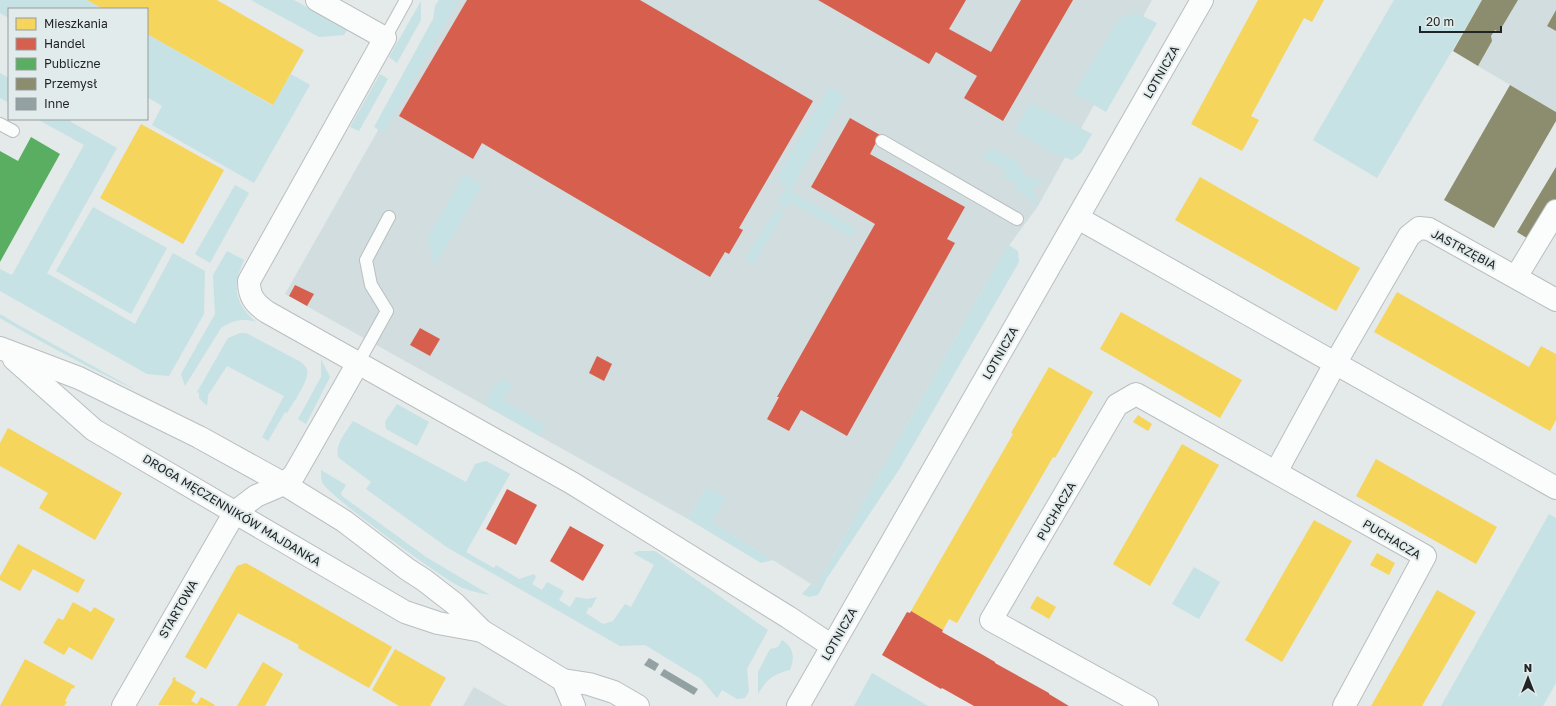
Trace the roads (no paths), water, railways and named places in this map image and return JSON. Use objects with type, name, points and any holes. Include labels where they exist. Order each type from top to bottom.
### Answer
[{"type":"street","points":[[317,0],[385,38],[249,280],[249,290],[252,298],[258,306],[572,483],[832,646]]},
{"type":"street","name":"LOTNICZA","points":[[798,706],[1202,0]]},
{"type":"street","points":[[1516,277],[1556,211]]},
{"type":"street","points":[[1078,218],[1336,362],[1556,488]]},
{"type":"street","name":"JASTRZĘBIA","points":[[1336,362],[1409,236],[1419,228],[1429,229],[1556,300]]},
{"type":"street","name":"DROGA MĘCZENNIKÓW MAJDANKA","points":[[2,349],[79,378],[199,437],[284,484],[344,521],[407,569],[424,580],[455,604],[482,631],[563,680],[589,684],[614,692],[638,706]]},
{"type":"street","name":"DROGA MĘCZENNIKÓW MAJDANKA","points":[[2,349],[94,430],[405,612],[438,623],[482,631]]},
{"type":"street","points":[[1276,472],[1336,362]]},
{"type":"street","points":[[234,512],[256,496],[284,484],[294,475],[358,363]]},
{"type":"street","name":"PUCHACZA","points":[[1147,706],[991,620],[1117,405],[1136,394],[1425,556],[1344,706]]},
{"type":"street","name":"STARTOWA","points":[[123,706],[234,512]]},
{"type":"street","points":[[563,680],[574,706]]},
{"type":"lane","points":[[385,38],[406,0]]},
{"type":"lane","points":[[0,124],[12,131]]},
{"type":"lane","points":[[882,141],[1017,218]]},
{"type":"lane","points":[[358,363],[387,311],[371,286],[366,260],[389,217]]}]
